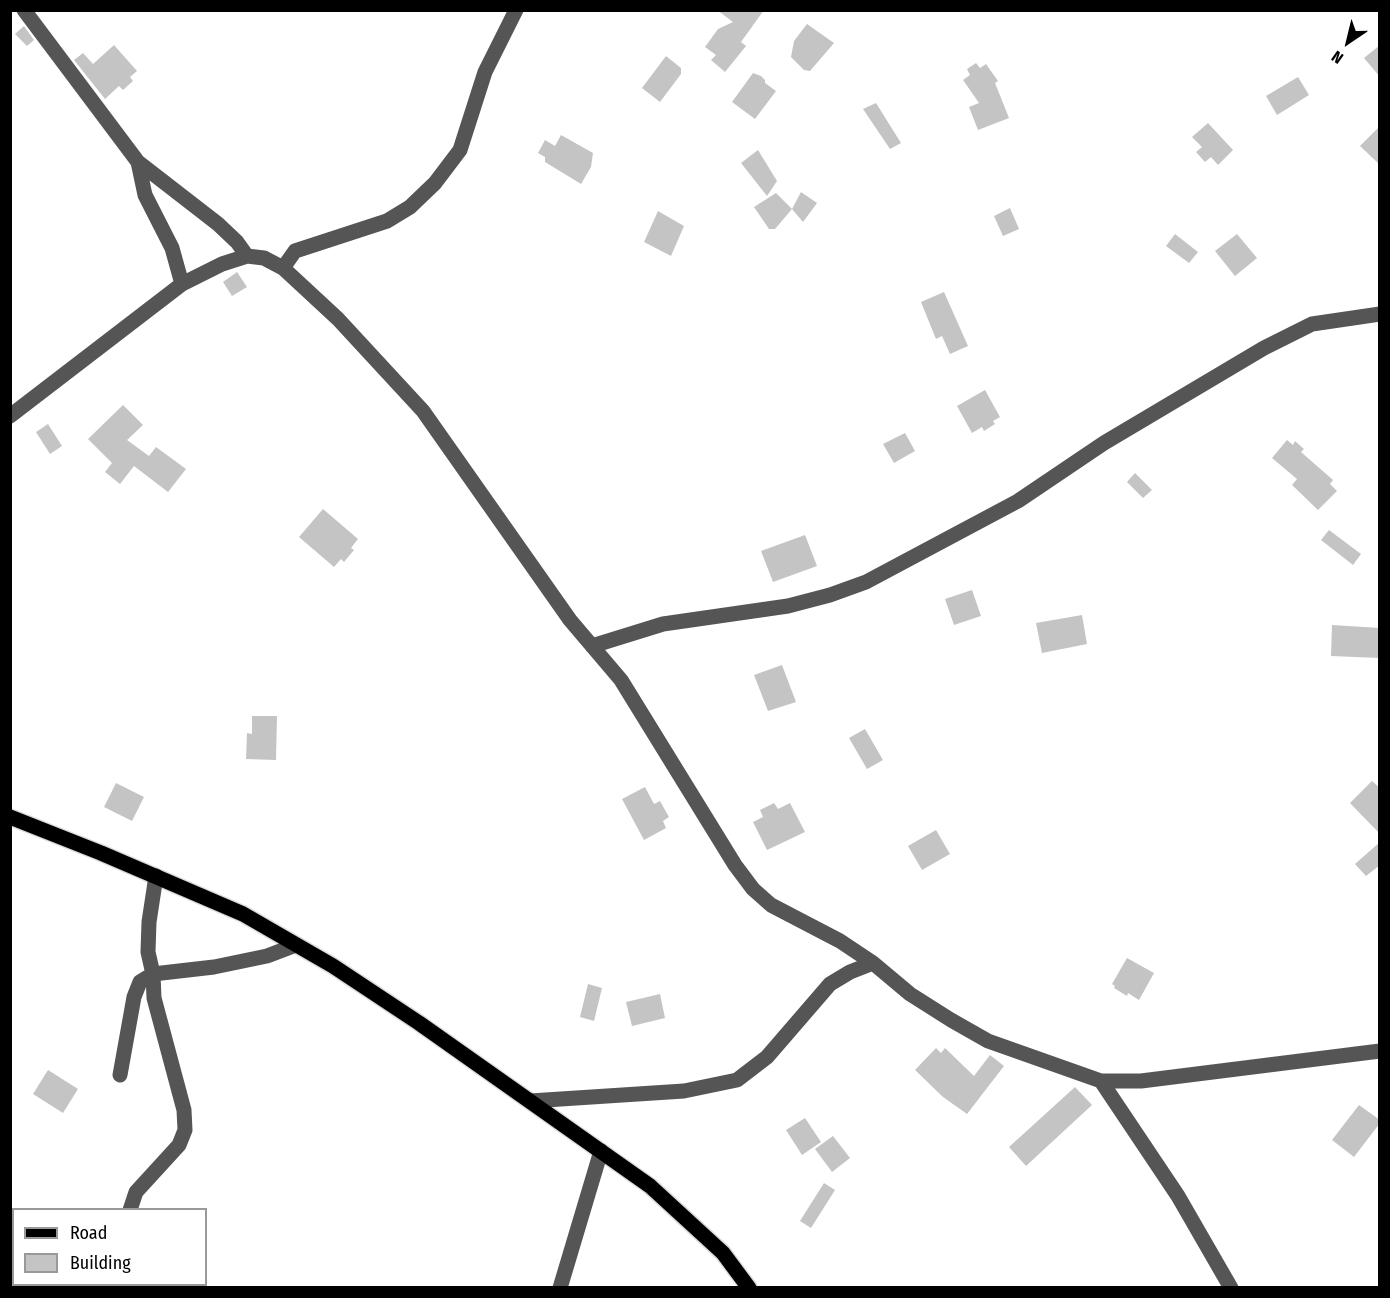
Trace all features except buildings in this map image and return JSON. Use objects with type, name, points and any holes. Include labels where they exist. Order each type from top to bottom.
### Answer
[{"type":"main road","points":[[10,817],[243,914],[343,972],[650,1186],[723,1253],[748,1287]]},
{"type":"street","points":[[283,268],[288,258],[295,252],[387,221],[410,207],[435,183],[460,150],[485,72],[516,10]]},
{"type":"street","points":[[28,12],[138,162],[218,224],[237,242],[247,256]]},
{"type":"street","points":[[138,162],[145,195],[172,249],[182,284]]},
{"type":"street","points":[[10,416],[182,284],[222,264],[247,256],[264,258],[283,268],[338,319],[423,411],[570,620],[621,680],[735,865],[753,889],[771,905],[840,941],[873,963],[910,994],[988,1041],[1101,1081],[1141,1081],[1380,1052]]},
{"type":"street","points":[[592,646],[663,624],[788,606],[830,595],[866,582],[1018,501],[1104,443],[1264,348],[1312,324],[1380,314]]},
{"type":"street","points":[[130,1208],[136,1192],[179,1144],[185,1130],[184,1110],[154,998],[153,974],[148,952],[149,922],[156,876]]},
{"type":"street","points":[[120,1075],[134,997],[140,982],[153,974],[214,967],[267,956],[296,945]]},
{"type":"street","points":[[530,1101],[684,1091],[737,1080],[767,1057],[830,984],[850,972],[873,963]]},
{"type":"street","points":[[1101,1081],[1178,1196],[1231,1287]]},
{"type":"street","points":[[560,1287],[601,1151]]}]
